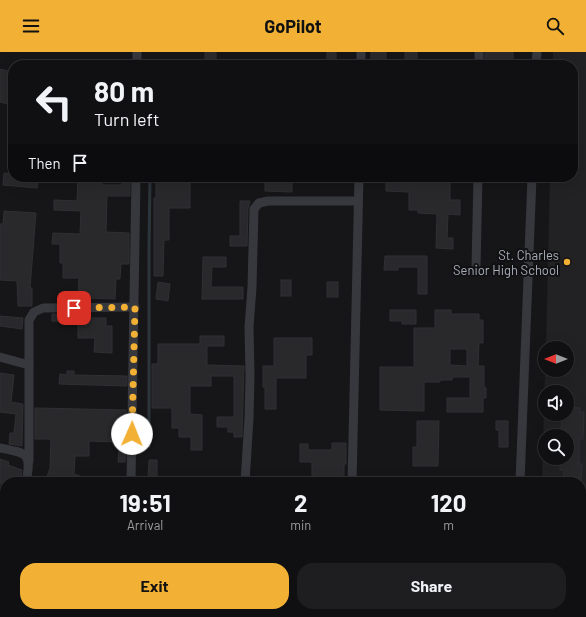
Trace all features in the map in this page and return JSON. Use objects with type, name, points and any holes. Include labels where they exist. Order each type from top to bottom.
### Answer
[{"type":"street","points":[[131,477],[136,182]]},
{"type":"street","points":[[352,477],[359,182]]},
{"type":"street","points":[[476,268],[478,182]]},
{"type":"street","points":[[520,477],[532,182]]},
{"type":"street","points":[[246,477],[250,375],[249,327],[252,287],[254,209],[258,203],[268,201],[358,201]]},
{"type":"street","points":[[27,477],[29,469],[29,320],[34,312],[43,308],[135,307]]},
{"type":"street","points":[[0,357],[29,364]]},
{"type":"street","points":[[0,448],[20,451],[29,461]]},
{"type":"shaded area","name":"St. Charles Senior High School","points":[[553,52],[586,52],[586,477],[542,477],[542,465],[574,465],[574,429],[543,429],[544,421],[574,421],[574,385],[545,385],[545,377],[574,377],[574,341],[546,341],[550,182],[578,182],[578,60],[553,60]]},
{"type":"building","points":[[205,52],[216,52],[216,60],[205,60]]},
{"type":"building","points":[[327,52],[336,52],[336,60],[327,60]]},
{"type":"building","points":[[371,52],[386,52],[386,60],[371,60]]},
{"type":"building","points":[[405,52],[417,52],[417,60],[405,60]]},
{"type":"building","points":[[485,52],[513,52],[513,60],[485,60]]},
{"type":"building","points":[[0,69],[8,71],[8,104],[0,102]]},
{"type":"building","points":[[4,173],[8,173],[8,182],[38,182],[37,188],[3,185]]},
{"type":"building","points":[[78,182],[102,182],[102,185],[122,185],[122,182],[130,182],[130,196],[107,196],[106,232],[129,233],[129,264],[121,264],[120,279],[116,279],[115,299],[88,298],[88,302],[78,302],[79,278],[63,278],[63,263],[60,263],[60,244],[52,244],[53,233],[80,234],[81,211],[54,210],[54,200],[77,201]]},
{"type":"building","points":[[156,182],[190,183],[190,208],[169,208],[169,240],[164,240],[163,276],[154,276],[154,198],[156,198]]},
{"type":"building","points":[[265,182],[292,182],[292,192],[265,191]]},
{"type":"building","points":[[386,182],[450,182],[450,200],[460,200],[460,215],[448,214],[447,238],[453,238],[453,249],[436,248],[437,214],[418,213],[418,210],[409,210],[409,192],[386,191]]},
{"type":"building","points":[[240,201],[250,201],[248,209],[247,246],[230,246],[230,236],[240,236]]},
{"type":"building","points":[[4,211],[36,213],[30,288],[32,288],[32,306],[18,306],[17,281],[0,280],[0,224],[3,224]]},
{"type":"building","points":[[385,256],[427,256],[427,294],[418,294],[418,267],[398,267],[398,270],[384,270]]},
{"type":"building","points":[[203,257],[226,257],[226,267],[212,267],[211,287],[243,287],[243,299],[202,299]]},
{"type":"building","points":[[281,280],[291,280],[291,296],[281,296]]},
{"type":"building","points":[[158,282],[170,284],[168,301],[156,299]]},
{"type":"building","points":[[327,282],[338,282],[338,297],[327,297]]},
{"type":"building","points":[[390,310],[416,310],[416,324],[402,324],[402,321],[390,321]]},
{"type":"building","points":[[435,310],[451,310],[451,314],[479,314],[479,320],[483,320],[483,343],[479,343],[478,366],[484,366],[484,387],[486,388],[486,398],[483,398],[483,412],[447,412],[447,398],[470,398],[470,377],[453,377],[452,380],[424,382],[424,411],[380,410],[380,367],[414,367],[414,328],[435,328]],"holes":[[[450,349],[467,349],[467,366],[450,365]]]},
{"type":"building","points":[[52,314],[88,314],[89,318],[106,318],[106,326],[112,326],[112,353],[94,352],[95,338],[78,338],[78,322],[52,321]]},
{"type":"building","points":[[0,316],[23,318],[22,329],[0,326]]},
{"type":"building","points":[[200,336],[224,336],[224,346],[207,346],[207,365],[244,366],[242,437],[234,437],[234,432],[228,432],[228,427],[217,427],[217,417],[234,417],[234,376],[211,376],[211,386],[190,386],[190,414],[202,415],[202,450],[191,450],[191,437],[179,437],[179,428],[172,428],[172,408],[152,408],[152,364],[158,364],[158,344],[200,344]]},
{"type":"building","points":[[274,338],[312,338],[312,355],[306,355],[306,378],[276,378],[276,409],[265,409],[263,366],[274,366]]},
{"type":"building","points":[[67,371],[74,371],[74,375],[127,376],[127,386],[59,384],[60,374],[67,375]]},
{"type":"building","points":[[0,373],[14,375],[11,402],[23,404],[22,446],[9,444],[10,433],[14,433],[16,414],[0,412]]},
{"type":"building","points":[[35,408],[126,410],[126,420],[118,420],[118,442],[89,441],[89,456],[75,456],[74,474],[83,477],[47,477],[50,468],[51,439],[35,439]]},
{"type":"building","points":[[574,408],[580,408],[580,412],[584,412],[583,439],[579,439],[579,464],[582,464],[581,477],[564,477],[564,470],[560,470],[560,465],[574,465],[574,429],[561,429],[562,421],[574,421]]},
{"type":"building","points":[[417,421],[439,421],[438,466],[413,466],[413,447],[417,447]]},
{"type":"building","points":[[496,421],[508,421],[508,447],[499,447],[499,430],[496,430]]},
{"type":"building","points":[[332,443],[346,443],[346,464],[344,464],[344,477],[312,477],[312,462],[300,462],[300,444],[308,444],[308,450],[332,450]]},
{"type":"building","points":[[119,449],[126,450],[125,462],[118,462]]},
{"type":"building","points":[[0,459],[9,462],[8,465],[22,470],[21,477],[0,477]]},
{"type":"building","points":[[149,460],[157,460],[157,477],[148,477]]},
{"type":"waterway","points":[[149,446],[150,182]]},
{"type":"place","name":"St. Charles Senior High School","points":[[567,262]]},
{"type":"route","points":[[74,308],[135,307],[132,434]]}]
